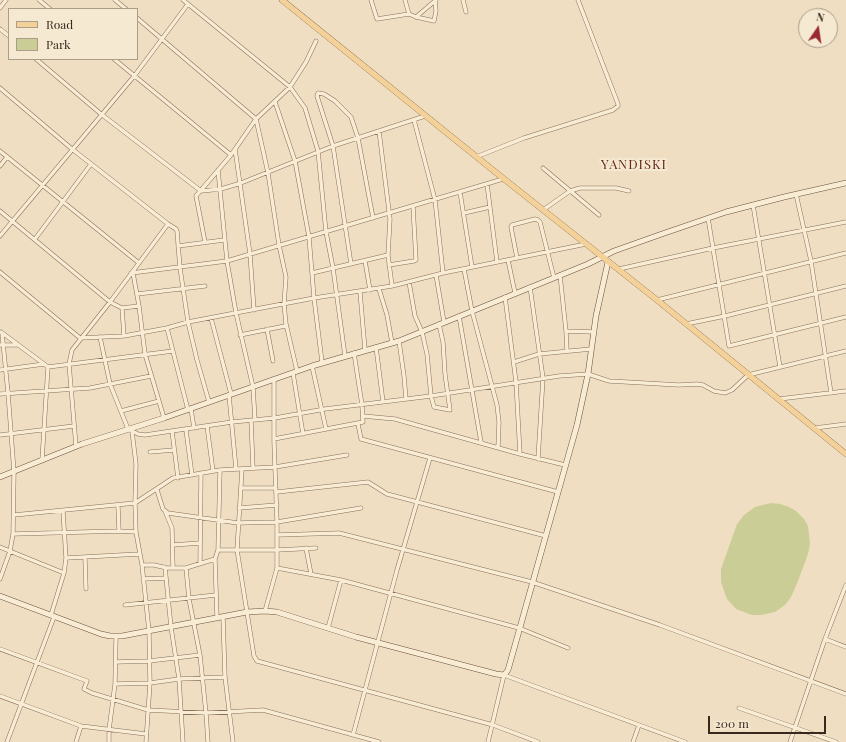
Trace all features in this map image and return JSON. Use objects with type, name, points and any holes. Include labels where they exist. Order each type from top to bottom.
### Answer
[{"type":"main road","points":[[282,0],[425,116],[657,300],[748,376],[843,450],[846,454]]},
{"type":"street","points":[[0,8],[6,0]]},
{"type":"street","points":[[39,0],[49,8]]},
{"type":"street","points":[[115,0],[125,8]]},
{"type":"street","points":[[183,0],[290,87],[305,108],[318,151],[326,232],[333,268],[345,356]]},
{"type":"street","points":[[371,0],[377,19],[409,14],[434,21],[436,11],[435,0]]},
{"type":"street","points":[[404,0],[409,14]]},
{"type":"street","points":[[416,17],[435,0]]},
{"type":"street","points":[[463,0],[466,12]]},
{"type":"street","points":[[476,156],[524,138],[612,110],[618,106],[618,102],[578,0]]},
{"type":"street","points":[[0,236],[135,75],[188,4]]},
{"type":"street","points":[[138,19],[256,120],[268,173],[279,245],[286,277],[284,304],[286,324],[295,372],[299,414],[303,434]]},
{"type":"street","points":[[0,29],[8,35]]},
{"type":"street","points":[[205,242],[196,196],[231,155],[256,120],[290,87],[306,62],[316,41]]},
{"type":"street","points":[[37,60],[101,114],[201,191],[221,189],[241,183],[318,151],[425,116]]},
{"type":"street","points":[[115,60],[231,155]]},
{"type":"street","points":[[0,88],[72,150],[178,231],[180,268],[188,322],[209,402]]},
{"type":"street","points":[[351,264],[333,146],[317,96],[318,93],[324,94],[335,101],[350,118],[358,138],[373,218]]},
{"type":"street","points":[[274,102],[295,161],[309,237],[314,298],[322,362]]},
{"type":"street","points":[[414,120],[435,200],[443,273]]},
{"type":"street","points":[[379,131],[390,214],[388,255],[392,286]]},
{"type":"street","points":[[235,149],[250,254],[254,310]]},
{"type":"street","points":[[0,152],[139,264]]},
{"type":"street","points":[[0,166],[7,157]]},
{"type":"street","points":[[35,239],[91,164]]},
{"type":"street","points":[[544,168],[599,215]]},
{"type":"street","points":[[218,170],[227,261],[240,335],[252,387],[253,468]]},
{"type":"street","points":[[132,273],[227,261],[390,214],[504,179]]},
{"type":"street","points":[[0,477],[76,446],[130,430],[322,362],[399,341],[652,237],[753,205],[846,183]]},
{"type":"street","points":[[487,184],[497,262]]},
{"type":"street","points":[[543,210],[570,191],[580,188],[616,188],[629,191]]},
{"type":"street","points":[[460,192],[472,267]]},
{"type":"street","points":[[796,194],[810,261],[831,393]]},
{"type":"street","points":[[753,205],[780,367]]},
{"type":"street","points":[[389,265],[416,260],[413,206]]},
{"type":"street","points":[[464,213],[490,207]]},
{"type":"street","points":[[0,211],[110,302],[122,308],[139,306]]},
{"type":"street","points":[[708,218],[729,346],[846,318]]},
{"type":"street","points":[[517,258],[511,227],[512,225],[535,219],[540,222],[554,278]]},
{"type":"street","points":[[618,270],[713,248],[846,222]]},
{"type":"street","points":[[76,446],[70,390],[69,364],[72,350],[168,224]]},
{"type":"street","points":[[178,246],[224,240]]},
{"type":"street","points":[[0,272],[80,338],[100,338],[143,333],[188,322],[314,298],[379,289],[443,273],[586,244]]},
{"type":"street","points":[[657,300],[846,253]]},
{"type":"street","points":[[312,273],[388,255]]},
{"type":"street","points":[[508,260],[515,293]]},
{"type":"street","points":[[364,261],[370,290]]},
{"type":"street","points":[[488,742],[504,675],[508,670],[577,425],[588,374],[594,332],[608,262]]},
{"type":"street","points":[[464,269],[472,311],[492,386],[499,422],[498,448]]},
{"type":"street","points":[[132,273],[139,306],[145,354],[164,418]]},
{"type":"street","points":[[409,282],[415,316],[422,332],[427,354],[431,396],[434,407],[450,410],[447,393],[442,323],[436,275]]},
{"type":"street","points":[[560,275],[567,351]]},
{"type":"street","points":[[137,294],[205,286]]},
{"type":"street","points":[[685,324],[725,316],[846,286]]},
{"type":"street","points":[[530,287],[543,378],[538,459]]},
{"type":"street","points":[[379,289],[387,315],[392,343]]},
{"type":"street","points":[[360,292],[365,350]]},
{"type":"street","points":[[505,297],[516,382],[520,454]]},
{"type":"street","points":[[122,308],[124,336]]},
{"type":"street","points":[[459,316],[481,442]]},
{"type":"street","points":[[212,318],[230,395],[236,469]]},
{"type":"street","points":[[240,335],[286,324]]},
{"type":"street","points":[[167,328],[194,428]]},
{"type":"street","points":[[267,329],[273,361]]},
{"type":"street","points":[[1,332],[48,367],[173,351]]},
{"type":"street","points":[[0,579],[10,551],[14,515],[12,433],[1,332]]},
{"type":"street","points":[[566,332],[594,332]]},
{"type":"street","points":[[100,338],[110,384],[130,430],[136,464],[136,532],[142,565],[149,631],[150,683],[146,742]]},
{"type":"street","points":[[399,341],[406,399]]},
{"type":"street","points":[[2,345],[18,345]]},
{"type":"street","points":[[376,347],[383,402]]},
{"type":"street","points":[[514,362],[539,354],[591,349]]},
{"type":"street","points":[[130,430],[138,434],[146,435],[232,422],[274,418],[321,410],[431,396],[543,378],[588,374],[609,381],[679,385],[697,384],[703,385],[714,391],[725,393],[732,390],[748,376],[846,351]]},
{"type":"street","points":[[274,440],[363,422],[362,405],[354,354]]},
{"type":"street","points":[[0,370],[44,364]]},
{"type":"street","points":[[312,366],[326,430]]},
{"type":"street","points":[[42,460],[48,367]]},
{"type":"street","points":[[0,394],[90,388],[151,376]]},
{"type":"street","points":[[265,610],[277,568],[278,522],[274,440],[274,379]]},
{"type":"street","points":[[778,399],[846,391]]},
{"type":"street","points":[[121,411],[159,401]]},
{"type":"street","points":[[363,416],[395,419],[566,466]]},
{"type":"street","points":[[358,424],[361,439],[558,492]]},
{"type":"street","points":[[814,428],[846,424]]},
{"type":"street","points":[[0,435],[74,426]]},
{"type":"street","points":[[208,426],[213,471]]},
{"type":"street","points":[[186,430],[192,475]]},
{"type":"street","points":[[172,431],[178,478]]},
{"type":"street","points":[[150,452],[174,450]]},
{"type":"street","points":[[14,515],[118,506],[135,503],[157,490],[173,478],[220,470],[276,467],[347,455]]},
{"type":"street","points":[[353,735],[430,458]]},
{"type":"street","points":[[242,469],[237,550],[254,656],[257,661],[493,726],[538,742]]},
{"type":"street","points":[[220,470],[218,550],[215,560],[216,595],[220,617],[225,677],[233,742]]},
{"type":"street","points":[[200,564],[201,473]]},
{"type":"street","points":[[241,488],[276,490],[368,482],[386,494],[546,536]]},
{"type":"street","points":[[157,490],[172,528],[173,568]]},
{"type":"street","points":[[239,508],[277,505]]},
{"type":"street","points":[[118,506],[119,531]]},
{"type":"street","points":[[165,511],[200,518],[238,523],[278,522],[361,508]]},
{"type":"street","points":[[7,742],[22,704],[52,616],[64,573],[66,558],[63,510]]},
{"type":"street","points":[[13,534],[119,531],[136,532]]},
{"type":"street","points":[[277,535],[339,533],[532,582],[660,625],[846,694]]},
{"type":"street","points":[[173,545],[200,543]]},
{"type":"street","points":[[0,547],[64,573]]},
{"type":"street","points":[[306,548],[311,574]]},
{"type":"street","points":[[218,550],[277,550],[316,548]]},
{"type":"street","points":[[66,558],[140,554]]},
{"type":"street","points":[[85,558],[86,589]]},
{"type":"street","points":[[142,565],[186,568],[215,560]]},
{"type":"street","points":[[165,567],[171,626],[179,679],[183,742]]},
{"type":"street","points":[[186,568],[189,599],[200,655],[208,742]]},
{"type":"street","points":[[277,568],[340,580],[519,628],[568,648]]},
{"type":"street","points":[[143,579],[166,578]]},
{"type":"street","points":[[328,628],[340,580]]},
{"type":"street","points":[[790,742],[825,639],[846,585]]},
{"type":"street","points":[[125,605],[216,595]]},
{"type":"street","points":[[0,596],[101,634],[116,636],[247,612],[265,610],[277,612],[378,643],[504,675],[686,742]]},
{"type":"street","points":[[109,742],[109,730],[115,684],[116,636]]},
{"type":"street","points":[[825,639],[846,647]]},
{"type":"street","points":[[0,649],[87,681],[84,689],[92,693],[148,710],[206,713],[263,710],[379,742]]},
{"type":"street","points":[[116,662],[149,661],[200,655]]},
{"type":"street","points":[[115,684],[150,683],[179,679],[225,677]]},
{"type":"street","points":[[0,696],[81,726],[146,734]]},
{"type":"street","points":[[739,708],[836,742]]},
{"type":"street","points":[[633,742],[639,725]]},
{"type":"street","points":[[76,742],[81,726]]},
{"type":"green space","points":[[771,503],[789,507],[796,511],[804,519],[808,526],[810,544],[798,581],[791,597],[785,605],[775,612],[752,615],[736,609],[727,599],[721,582],[721,569],[737,524],[744,515],[755,507]]},
{"type":"district","name":"YANDISKI","points":[[634,165]]}]
